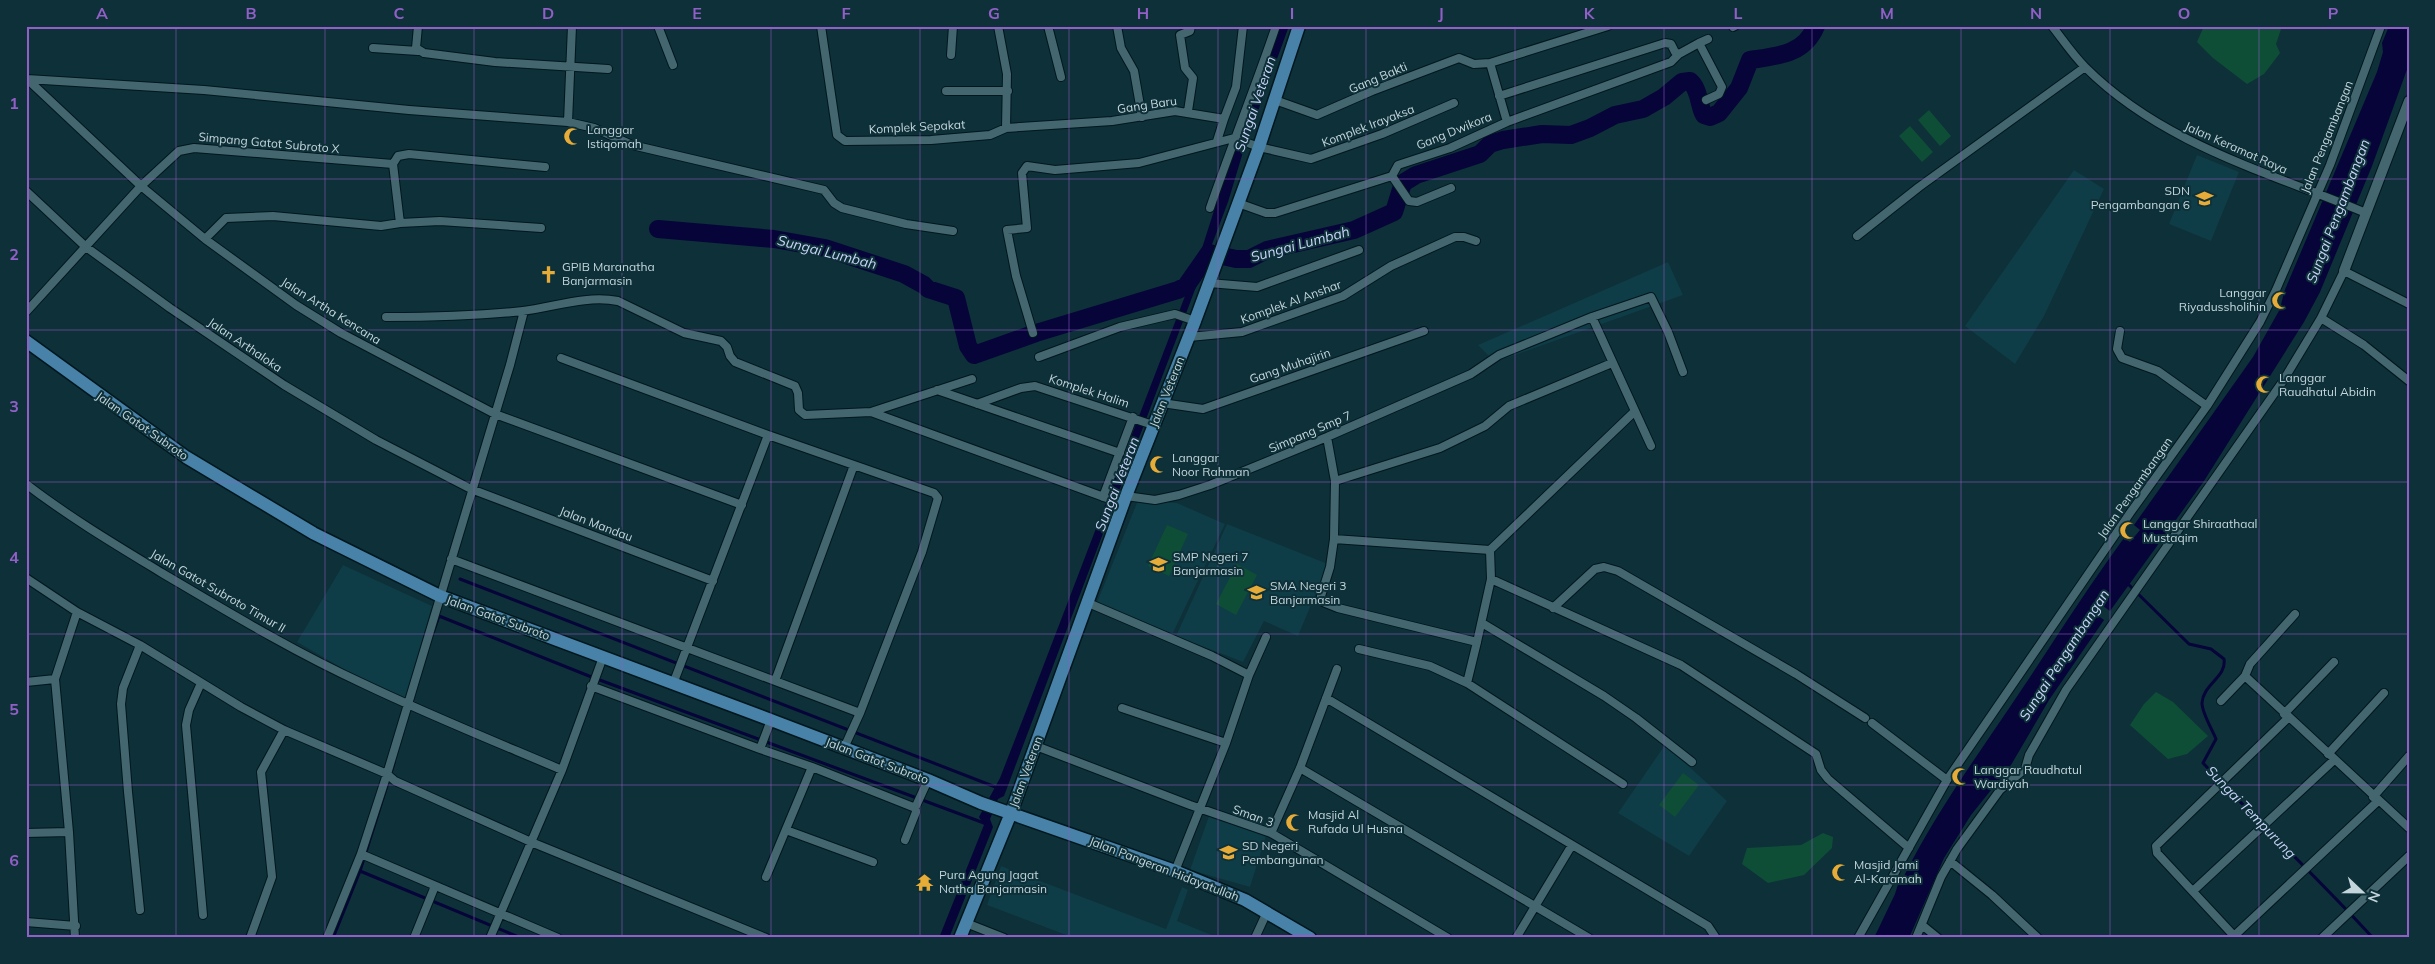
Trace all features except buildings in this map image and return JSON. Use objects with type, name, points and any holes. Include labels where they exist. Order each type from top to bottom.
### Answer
[{"type":"main road","name":"Jalan Veteran","points":[[960,938],[1036,746],[1150,424],[1162,403],[1189,337],[1192,320],[1220,253],[1238,203],[1255,146],[1275,100],[1299,26]]},
{"type":"main road","name":"Jalan Gatot Subroto","points":[[26,341],[186,457],[235,488],[313,533],[440,596],[602,657],[676,678],[771,720],[846,744],[981,803],[1011,813]]},
{"type":"main road","name":"Jalan Pangeran Hidayatullah","points":[[1011,813],[1175,871],[1245,900],[1310,938]]},
{"type":"street","points":[[418,26],[416,44],[418,51]]},
{"type":"street","points":[[568,122],[572,26]]},
{"type":"street","points":[[658,26],[673,65]]},
{"type":"street","name":"Komplek Sepakat","points":[[821,26],[837,135],[842,140],[931,140],[990,135],[1006,128]]},
{"type":"street","points":[[951,55],[953,26]]},
{"type":"street","points":[[998,26],[1007,74],[1006,128]]},
{"type":"street","points":[[1048,26],[1061,77]]},
{"type":"street","points":[[1117,26],[1121,48],[1134,71],[1142,117]]},
{"type":"street","points":[[1188,111],[1193,78],[1185,68],[1180,35],[1190,32],[1191,26]]},
{"type":"street","points":[[1217,141],[1236,87],[1244,26]]},
{"type":"street","points":[[1210,208],[1251,100],[1276,26]]},
{"type":"street","points":[[1507,122],[1490,63],[1608,26]]},
{"type":"street","name":"Jalan Keramat Raya","points":[[2052,26],[2085,67],[2147,116],[2181,137],[2248,168],[2362,211]]},
{"type":"street","name":"Jalan Pengambangan","points":[[1858,938],[1947,780],[2130,513],[2207,406],[2260,322],[2319,195],[2382,26]]},
{"type":"street","name":"Gang Dwikora","points":[[1238,203],[1266,213],[1275,213],[1393,179],[1398,165],[1450,148],[1507,122],[1672,62],[1679,54],[1708,39]]},
{"type":"street","points":[[1499,96],[1665,43],[1671,44],[1675,52],[1679,54]]},
{"type":"street","points":[[1699,43],[1722,87],[1719,94],[1706,100]]},
{"type":"street","points":[[373,48],[418,51],[495,62],[608,69]]},
{"type":"street","name":"Gang Bakti","points":[[1275,100],[1317,115],[1372,91],[1459,58],[1474,64],[1490,63]]},
{"type":"street","points":[[1857,236],[1919,187],[2085,67]]},
{"type":"street","points":[[27,79],[204,90],[409,110],[568,122],[594,128],[632,145],[824,190],[837,206],[850,210],[906,224],[953,231]]},
{"type":"street","name":"Jalan Artha Kencana","points":[[27,79],[141,186],[205,240],[296,305],[341,333],[495,414],[742,505]]},
{"type":"street","points":[[946,91],[1008,91]]},
{"type":"street","points":[[1916,938],[1940,877],[1950,861],[2000,790],[2025,770],[2029,755],[2066,690],[2283,381],[2321,318],[2344,270],[2362,211],[2409,101]]},
{"type":"street","name":"Komplek Irayaksa","points":[[1255,146],[1311,159],[1382,134],[1454,103]]},
{"type":"street","name":"Gang Baru","points":[[1006,128],[1112,122],[1175,111],[1188,111],[1224,119]]},
{"type":"street","points":[[1032,333],[1016,276],[1007,230],[1027,228],[1022,173],[1024,168],[1032,166],[1055,170],[1139,163],[1217,141],[1235,138],[1255,146]]},
{"type":"street","name":"Simpang Gatot Subroto X","points":[[26,312],[141,186],[179,151],[194,148],[393,164],[398,156],[409,154],[545,167]]},
{"type":"street","points":[[393,164],[400,223]]},
{"type":"street","points":[[1393,179],[1409,201],[1417,202],[1450,188]]},
{"type":"street","name":"Jalan Arthaloka","points":[[26,192],[86,247],[284,385],[376,440],[471,489]]},
{"type":"street","points":[[205,240],[226,218],[273,216],[381,226],[440,221],[542,228]]},
{"type":"street","name":"Komplek Al Anshar","points":[[1189,337],[1231,334],[1253,328],[1343,296],[1391,266],[1455,237],[1464,237],[1476,241]]},
{"type":"street","points":[[1209,283],[1257,287],[1359,250]]},
{"type":"street","points":[[2344,270],[2409,304]]},
{"type":"street","name":"Simpang Smp 7","points":[[871,412],[1105,497],[1122,501],[1146,501],[1179,496],[1327,437],[1471,374],[1499,355],[1592,317],[1651,297],[1668,332],[1683,372]]},
{"type":"street","points":[[386,317],[524,311],[569,302],[618,301],[684,333],[721,341],[736,362],[795,386],[798,393],[799,410],[805,415],[871,412],[972,379]]},
{"type":"street","points":[[327,938],[364,855],[390,777],[440,596],[524,311]]},
{"type":"street","points":[[1038,357],[1120,327],[1175,314],[1192,320]]},
{"type":"street","points":[[1592,317],[1651,446]]},
{"type":"street","points":[[2321,318],[2364,346],[2409,381]]},
{"type":"street","points":[[2120,331],[2117,345],[2120,356],[2158,371],[2207,406]]},
{"type":"street","name":"Gang Muhajirin","points":[[1162,403],[1203,409],[1424,332]]},
{"type":"street","points":[[561,358],[768,436],[934,493],[938,498],[922,552],[860,713],[846,744]]},
{"type":"street","points":[[1335,481],[1440,448],[1485,426],[1509,406],[1612,363]]},
{"type":"street","name":"Komplek Halim","points":[[977,404],[1021,388],[1035,386],[1150,424]]},
{"type":"street","points":[[936,390],[1120,453]]},
{"type":"street","points":[[1334,539],[1490,550],[1634,412]]},
{"type":"street","points":[[1105,497],[1120,453],[1135,418]]},
{"type":"street","points":[[676,678],[768,436]]},
{"type":"street","points":[[1327,437],[1335,481],[1334,539],[1330,567],[1321,596],[1323,602],[1338,608],[1476,642]]},
{"type":"street","points":[[775,681],[854,465]]},
{"type":"street","name":"Jalan Gatot Subroto Timur II","points":[[26,484],[57,508],[213,603],[304,654],[363,684],[562,770]]},
{"type":"street","name":"Jalan Mandau","points":[[471,489],[713,581]]},
{"type":"street","points":[[1467,683],[1491,579],[1490,550]]},
{"type":"street","points":[[451,559],[687,650],[860,713]]},
{"type":"street","points":[[1553,608],[1595,570],[1604,567],[1618,570],[1796,674],[1865,718]]},
{"type":"street","points":[[26,578],[77,612],[140,645],[201,684],[284,730],[531,842],[766,938]]},
{"type":"street","points":[[1491,579],[1681,665],[1816,754],[1821,770],[1828,779],[1908,848]]},
{"type":"street","points":[[1086,602],[1212,656],[1249,675]]},
{"type":"street","points":[[75,938],[76,926],[70,832],[55,679],[77,612]]},
{"type":"street","points":[[2221,701],[2245,676],[2250,664],[2295,614]]},
{"type":"street","points":[[1482,623],[1604,696],[1636,718],[1692,762]]},
{"type":"street","points":[[1175,871],[1226,743],[1249,675],[1266,637]]},
{"type":"street","points":[[140,645],[124,684],[122,704],[128,792],[140,910]]},
{"type":"street","points":[[1359,649],[1430,666],[1467,683],[1623,784]]},
{"type":"street","points":[[493,931],[562,770],[602,657]]},
{"type":"street","points":[[2334,662],[2286,716],[2228,776],[2158,843],[2155,849],[2235,937],[2375,799],[2409,756]]},
{"type":"street","points":[[1271,833],[1300,768],[1337,669]]},
{"type":"street","points":[[2245,676],[2375,799],[2409,828]]},
{"type":"street","points":[[26,682],[55,679]]},
{"type":"street","points":[[201,684],[189,710],[186,725],[203,915]]},
{"type":"street","points":[[592,684],[916,805]]},
{"type":"street","points":[[2193,891],[2269,822],[2331,757],[2384,693]]},
{"type":"street","points":[[1326,698],[1708,926],[1716,938]]},
{"type":"street","points":[[1122,708],[1226,743]]},
{"type":"street","points":[[761,746],[771,720]]},
{"type":"street","points":[[1872,723],[1947,780]]},
{"type":"street","points":[[250,938],[272,877],[261,772],[284,730]]},
{"type":"street","name":"Sman 3","points":[[1036,746],[1200,809],[1271,833],[1448,938]]},
{"type":"street","points":[[766,878],[812,767]]},
{"type":"street","points":[[1300,768],[1589,938]]},
{"type":"street","points":[[905,840],[916,812],[916,805],[928,780]]},
{"type":"street","points":[[786,830],[872,862]]},
{"type":"street","points":[[26,834],[70,832]]},
{"type":"street","points":[[1516,938],[1572,845]]},
{"type":"street","points":[[364,855],[558,938]]},
{"type":"street","points":[[2322,938],[2409,856]]},
{"type":"street","points":[[1950,861],[2038,938]]},
{"type":"street","points":[[414,938],[435,886]]},
{"type":"street","points":[[1255,938],[1267,912]]},
{"type":"street","points":[[26,922],[76,926]]},
{"type":"street","points":[[966,922],[1004,938]]},
{"type":"street","points":[[1922,925],[1938,938]]},
{"type":"shaded area","name":"SDN Pengambangan 6","points":[[2197,155],[2239,172],[2211,241],[2169,224]]},
{"type":"shaded area","points":[[2074,170],[2104,189],[2044,316],[2015,364],[1965,326]]},
{"type":"shaded area","points":[[1668,262],[1683,295],[1495,362],[1478,345]]},
{"type":"shaded area","name":"SMP Negeri 7 Banjarmasin","points":[[1138,500],[1177,503],[1225,524],[1170,639],[1096,605]]},
{"type":"shaded area","name":"SMA Negeri 3 Banjarmasin","points":[[1227,524],[1328,564],[1298,636],[1264,621],[1243,662],[1176,636]]},
{"type":"shaded area","points":[[343,565],[432,606],[404,704],[297,642]]},
{"type":"shaded area","points":[[1665,745],[1727,801],[1689,856],[1618,813]]},
{"type":"shaded area","name":"SD Negeri Pembangunan","points":[[1209,816],[1266,836],[1250,887],[1190,870]]},
{"type":"shaded area","points":[[1001,866],[1166,929],[1182,887],[1188,890],[1177,921],[1219,938],[1074,938],[987,905]]},
{"type":"green space","points":[[2204,26],[2282,26],[2276,44],[2280,53],[2264,74],[2247,84],[2213,58],[2197,42]]},
{"type":"green space","points":[[1929,110],[1951,136],[1940,146],[1918,120]]},
{"type":"green space","points":[[1910,126],[1933,152],[1922,162],[1899,136]]},
{"type":"green space","points":[[1167,525],[1188,534],[1169,576],[1148,566]]},
{"type":"green space","points":[[1237,564],[1257,575],[1236,615],[1216,604]]},
{"type":"green space","points":[[2156,692],[2173,702],[2208,736],[2187,754],[2168,759],[2130,725],[2144,704]]},
{"type":"green space","points":[[1683,773],[1699,785],[1675,817],[1659,805]]},
{"type":"green space","points":[[1823,833],[1833,837],[1832,848],[1804,875],[1768,883],[1742,864],[1747,848],[1801,845]]},
{"type":"water","name":"Sungai Veteran","points":[[1277,26],[1289,26],[1243,152],[1228,202],[1004,796],[998,799],[990,819],[993,827],[949,938],[939,938],[984,825],[979,817],[1000,778],[1195,270],[1228,167]]},
{"type":"water","name":"Sungai Pengambangan","points":[[2389,26],[2409,26],[2409,64],[2372,166],[2320,292],[2304,322],[2204,481],[2110,611],[2099,603],[2093,612],[2104,620],[2049,700],[2011,765],[1971,815],[1944,858],[1909,938],[1874,938],[1895,894],[1900,878],[1903,878],[1930,829],[1960,782],[2111,556],[2124,538],[2130,542],[2140,530],[2134,525],[2253,357],[2280,309],[2284,292],[2377,72],[2383,52],[2382,43]]},
{"type":"waterway","name":"Sungai Lumbah","points":[[658,229],[774,239],[825,248],[904,274],[928,289],[956,298],[968,346],[974,355],[1036,333],[1178,290],[1186,286],[1209,253],[1236,259],[1249,259],[1267,250],[1354,230],[1394,212],[1403,183],[1416,175],[1480,154],[1490,144],[1542,134],[1571,135],[1615,115],[1643,109],[1664,97],[1682,82],[1690,81],[1696,89],[1704,115],[1710,117],[1719,113],[1739,88],[1750,60],[1780,55],[1797,48],[1811,36],[1816,26]]},
{"type":"waterway","points":[[460,579],[998,788]]},
{"type":"waterway","name":"Sungai Tempurung","points":[[2127,583],[2189,644],[2211,649],[2224,659],[2222,671],[2203,696],[2202,707],[2216,739],[2203,763],[2373,938]]},
{"type":"waterway","points":[[433,633],[439,616],[589,676],[984,823]]},
{"type":"waterway","points":[[333,938],[360,871],[394,763]]},
{"type":"waterway","points":[[360,871],[521,938]]},
{"type":"place","name":"Langgar Istiqomah","points":[[573,137]]},
{"type":"place","name":"SDN Pengambangan 6","points":[[2204,198]]},
{"type":"place","name":"GPIB Maranatha Banjarmasin","points":[[548,274]]},
{"type":"place","name":"Langgar Riyadussholihin","points":[[2280,300]]},
{"type":"place","name":"Langgar Raudhatul Abidin","points":[[2265,385]]},
{"type":"place","name":"Langgar Noor Rahman","points":[[1158,465]]},
{"type":"place","name":"Langgar Shiraathaal Mustaqim","points":[[2129,531]]},
{"type":"place","name":"SMP Negeri 7 Banjarmasin","points":[[1159,564]]},
{"type":"place","name":"SMA Negeri 3 Banjarmasin","points":[[1256,593]]},
{"type":"place","name":"Langgar Raudhatul Wardiyah","points":[[1960,777]]},
{"type":"place","name":"Masjid Al Rufada Ul Husna","points":[[1294,822]]},
{"type":"place","name":"SD Negeri Pembangunan","points":[[1228,853]]},
{"type":"place","name":"Masjid Jami Al-Karamah","points":[[1840,872]]},
{"type":"place","name":"Pura Agung Jagat Natha Banjarmasin","points":[[925,882]]}]
